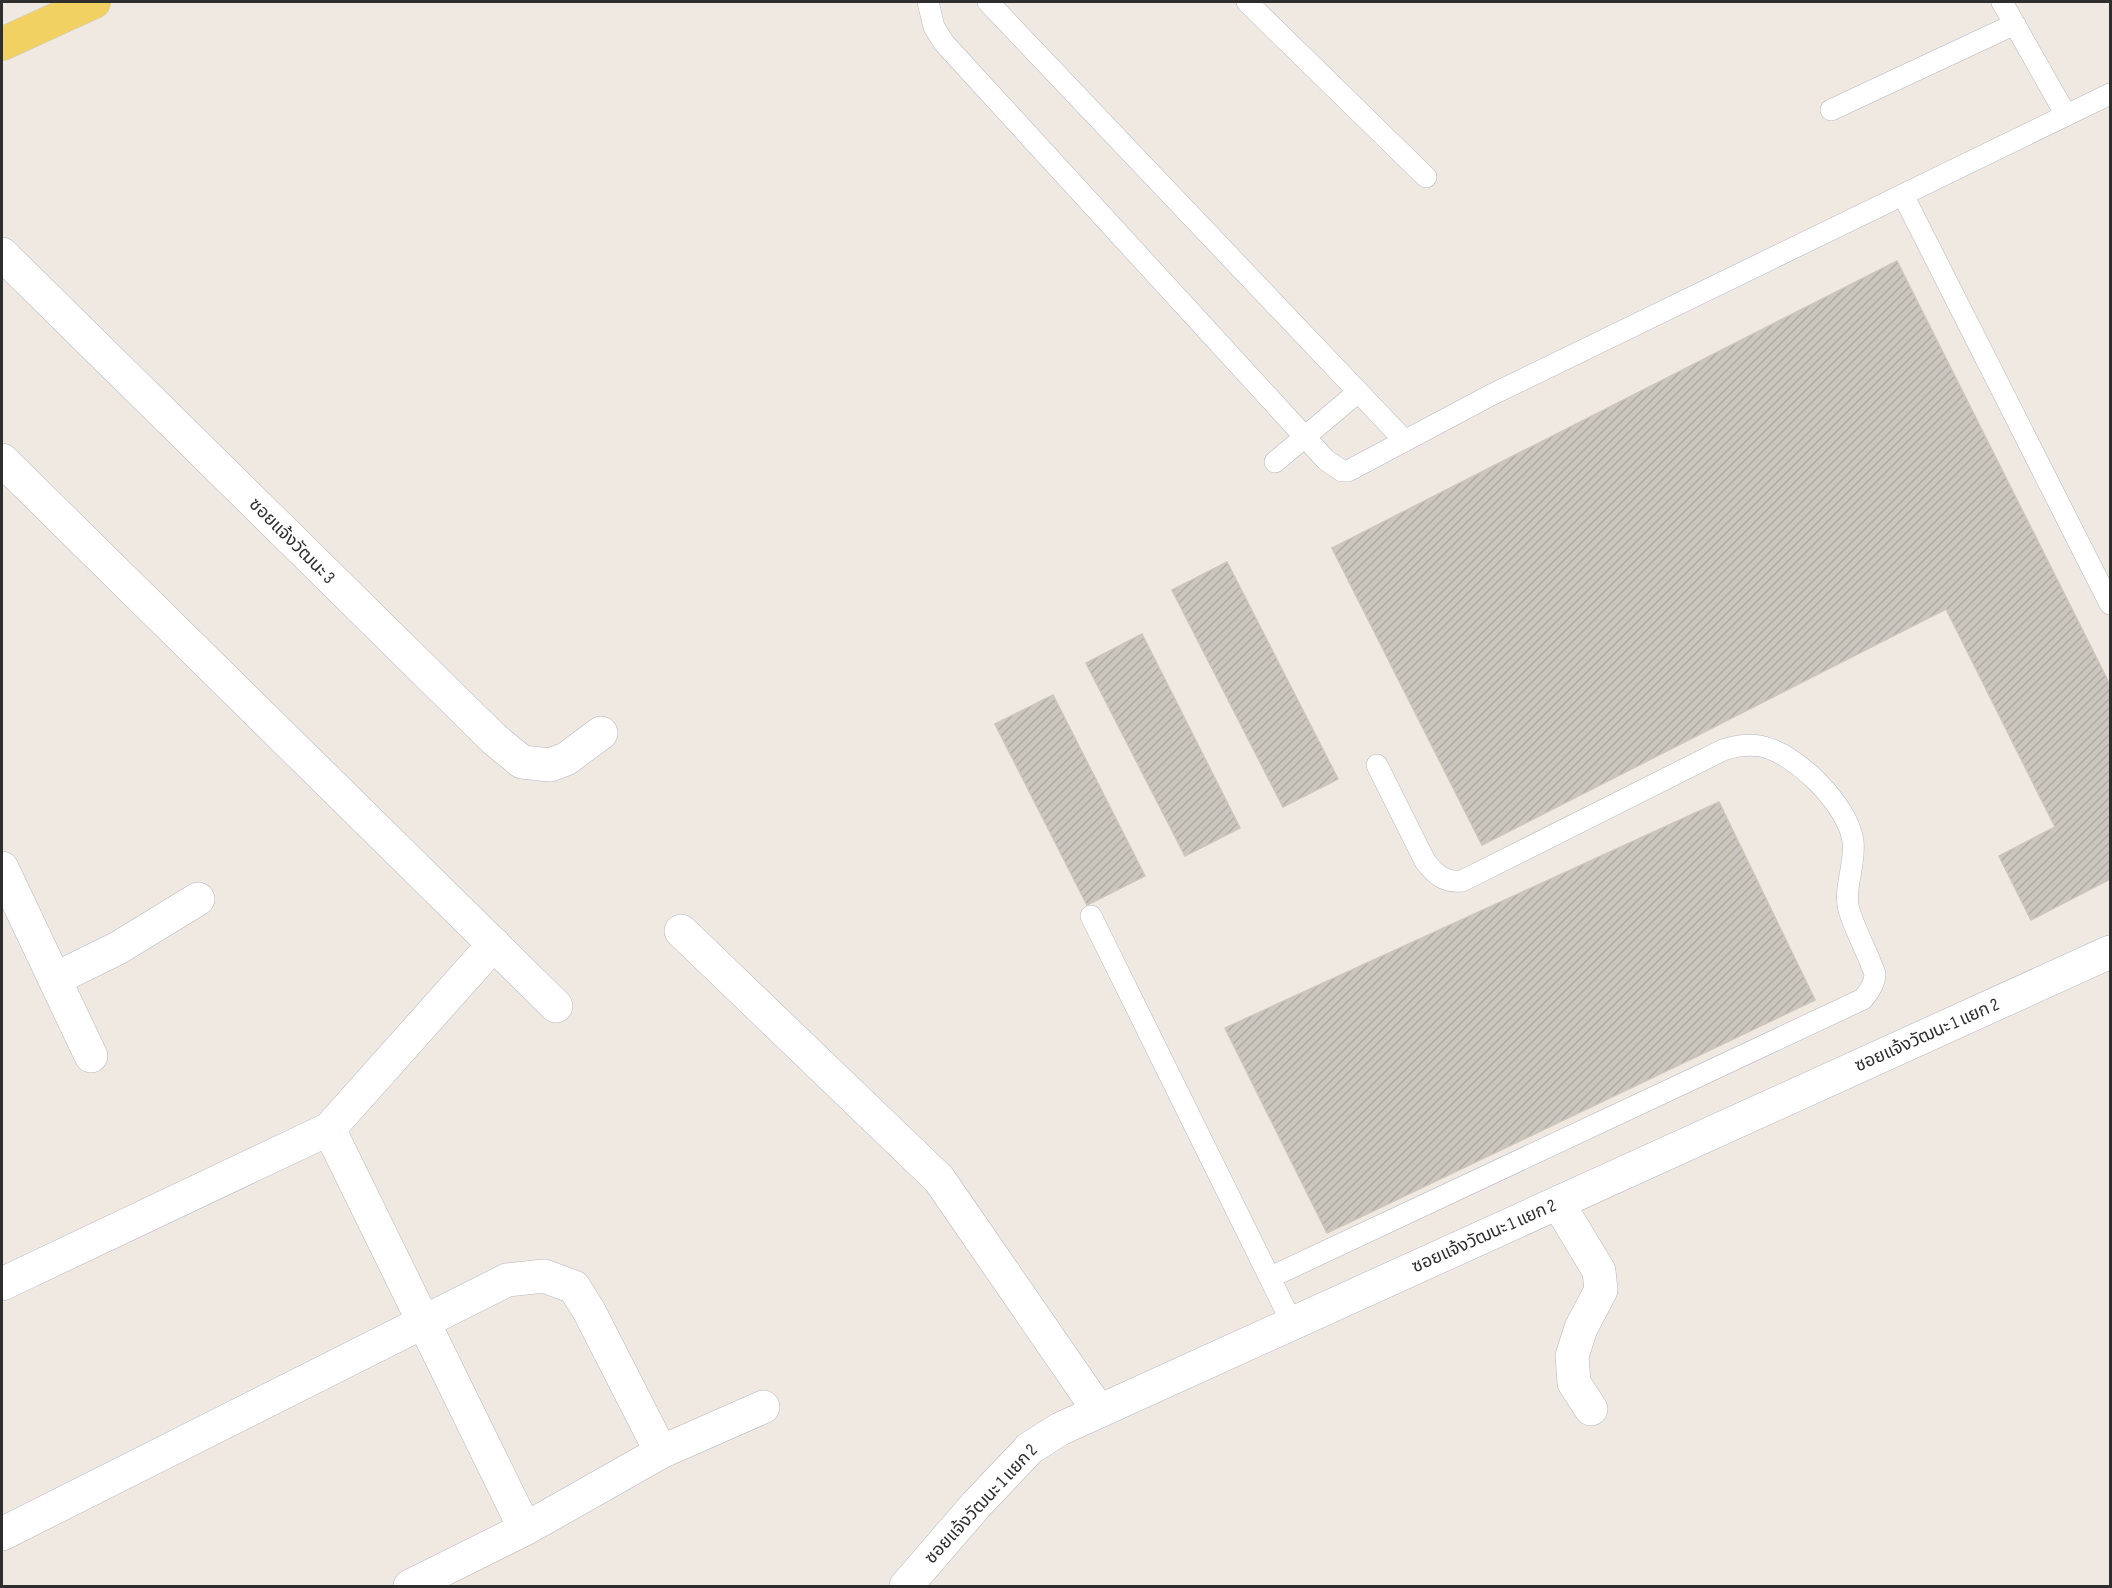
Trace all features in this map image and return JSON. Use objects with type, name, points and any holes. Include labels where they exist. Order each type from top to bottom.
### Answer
[{"type":"main road","points":[[2,44],[94,2]]},
{"type":"street","name":"ซอยแจ้งวัฒนะ 3","points":[[2,254],[494,739],[522,762],[549,765],[566,759],[601,733]]},
{"type":"street","points":[[2,460],[556,1006]]},
{"type":"street","points":[[2,867],[91,1056]]},
{"type":"street","points":[[55,979],[118,948],[198,899]]},
{"type":"street","points":[[681,931],[939,1179],[1099,1411]]},
{"type":"street","points":[[2,1284],[329,1129],[494,945]]},
{"type":"street","name":"ซอยแจ้งวัฒนะ 1 แยก 2","points":[[906,1587],[976,1505],[1030,1448],[1060,1429],[2110,952]]},
{"type":"street","points":[[329,1129],[525,1529]]},
{"type":"street","points":[[1558,1203],[1599,1271],[1601,1290],[1581,1328],[1572,1356],[1574,1383],[1591,1409]]},
{"type":"street","points":[[2,1534],[507,1280],[544,1276],[574,1287],[589,1311],[661,1452]]},
{"type":"street","points":[[410,1587],[525,1529],[661,1452],[763,1407]]},
{"type":"lane","points":[[928,2],[934,27],[944,43],[1326,460],[1342,471],[1348,471],[1491,395],[2110,94]]},
{"type":"lane","points":[[988,2],[1405,441]]},
{"type":"lane","points":[[1247,2],[1426,177]]},
{"type":"lane","points":[[2002,2],[2066,115]]},
{"type":"lane","points":[[1831,110],[2014,24]]},
{"type":"lane","points":[[1903,195],[2110,604]]},
{"type":"lane","points":[[1275,462],[1358,392]]},
{"type":"lane","points":[[1271,1277],[1863,999],[1871,987],[1875,973],[1849,910],[1848,896],[1854,860],[1853,839],[1847,823],[1842,812],[1820,784],[1792,761],[1778,753],[1761,746],[1723,750],[1462,881],[1453,882],[1443,879],[1425,861],[1377,765]]},
{"type":"lane","points":[[1091,916],[1292,1323]]},
{"type":"building","points":[[1897,261],[2110,685],[2110,879],[2031,920],[1999,856],[2055,827],[1946,609],[1482,845],[1332,548]]},
{"type":"building","points":[[1227,562],[1338,779],[1283,807],[1172,590]]},
{"type":"building","points":[[1142,634],[1240,828],[1185,856],[1086,663]]},
{"type":"building","points":[[1053,695],[1145,876],[1087,905],[995,724]]},
{"type":"building","points":[[1719,802],[1815,1000],[1327,1233],[1225,1028]]}]
